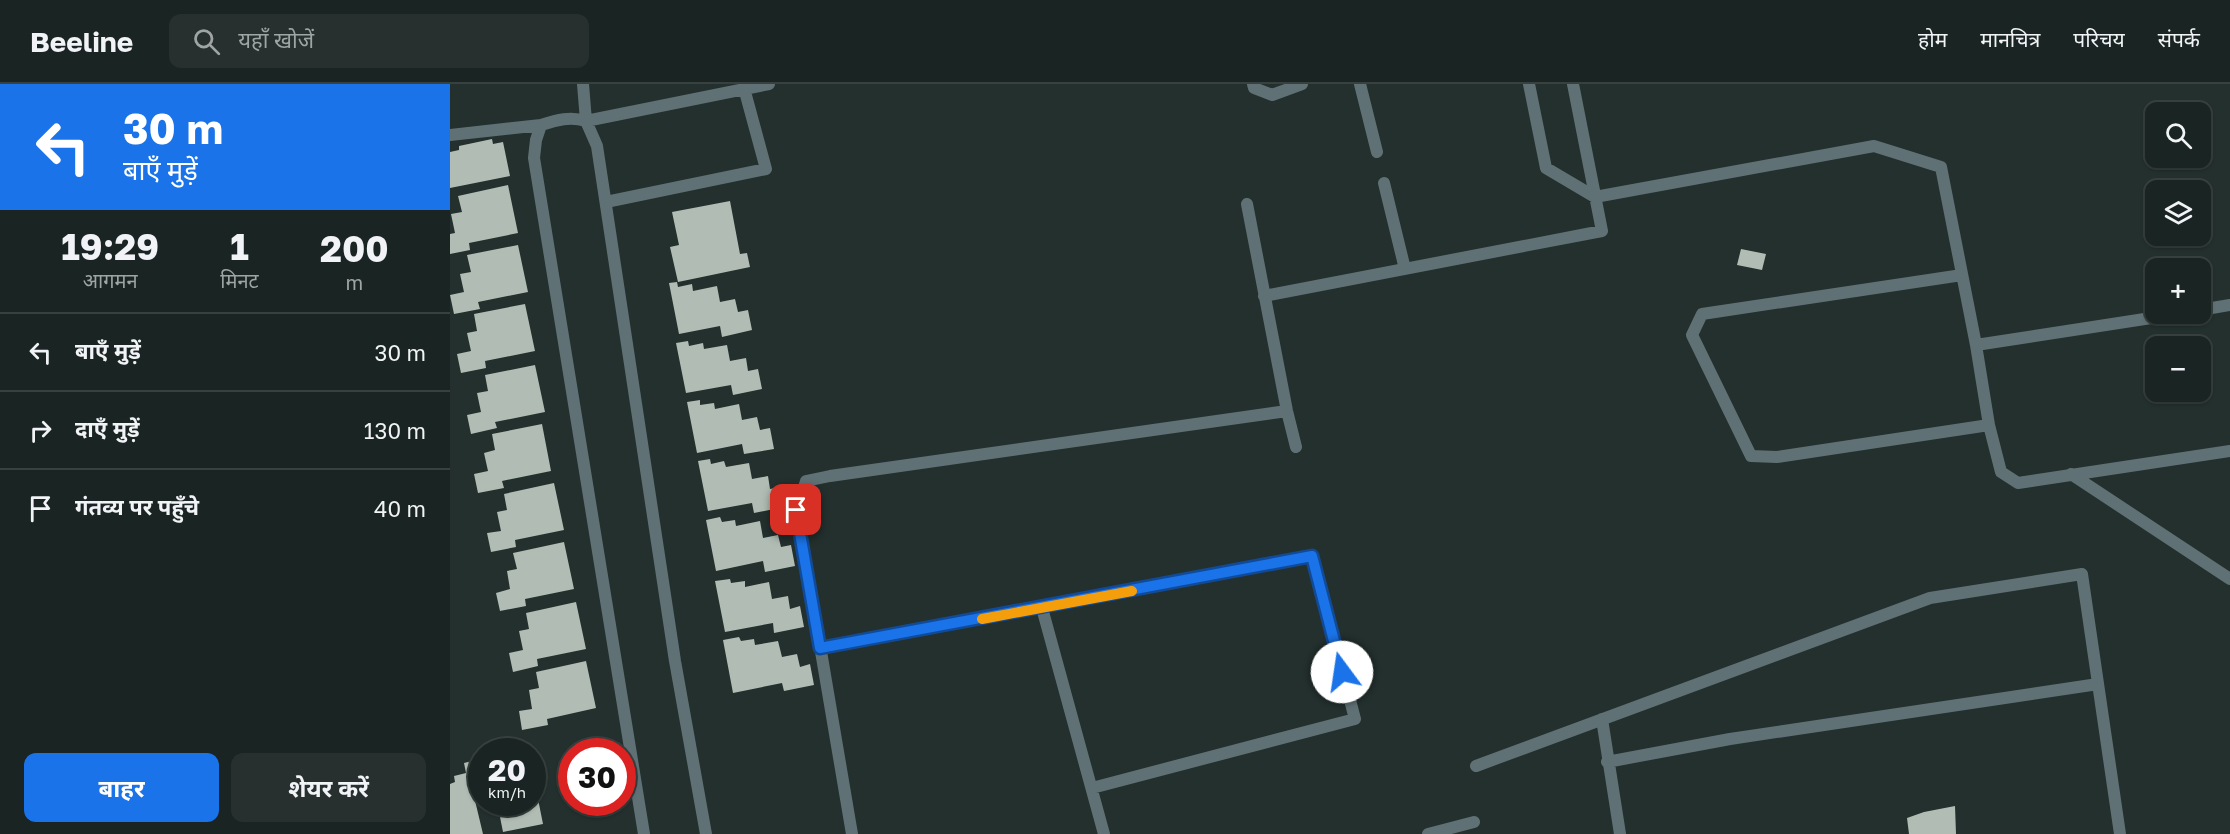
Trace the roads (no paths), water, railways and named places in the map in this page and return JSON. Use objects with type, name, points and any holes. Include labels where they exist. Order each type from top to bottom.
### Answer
[{"type":"street","points":[[583,84],[586,121],[597,146],[675,661],[706,834]]},
{"type":"street","points":[[450,135],[541,125],[562,119],[575,118],[586,121],[769,84]]},
{"type":"street","points":[[1253,84],[1254,88],[1272,95],[1302,84]]},
{"type":"street","points":[[1360,84],[1377,152]]},
{"type":"street","points":[[1528,84],[1546,168],[1595,197],[1874,146],[1941,167],[1976,345],[1989,425],[2001,472],[2018,483],[2230,451]]},
{"type":"street","points":[[1264,296],[1602,231],[1573,84]]},
{"type":"street","points":[[606,202],[766,169],[744,88]]},
{"type":"street","points":[[541,125],[534,158],[644,834]]},
{"type":"street","points":[[1384,183],[1405,269]]},
{"type":"street","points":[[1246,204],[1296,447]]},
{"type":"street","points":[[1962,275],[1702,314],[1692,335],[1750,456],[1777,457],[1989,425]]},
{"type":"street","points":[[2211,308],[2230,305]]},
{"type":"street","points":[[1976,345],[2145,319]]},
{"type":"street","points":[[852,834],[796,510],[806,481],[1287,411]]},
{"type":"street","points":[[2071,474],[2230,579]]},
{"type":"street","points":[[820,648],[1312,556],[1355,719],[1092,788]]},
{"type":"street","points":[[1476,765],[1930,598],[2082,574],[2120,834]]},
{"type":"street","points":[[1042,608],[1104,834]]},
{"type":"street","points":[[1607,762],[1730,739],[2098,684]]},
{"type":"street","points":[[1602,719],[1620,834]]},
{"type":"street","points":[[1428,834],[1474,822]]}]
